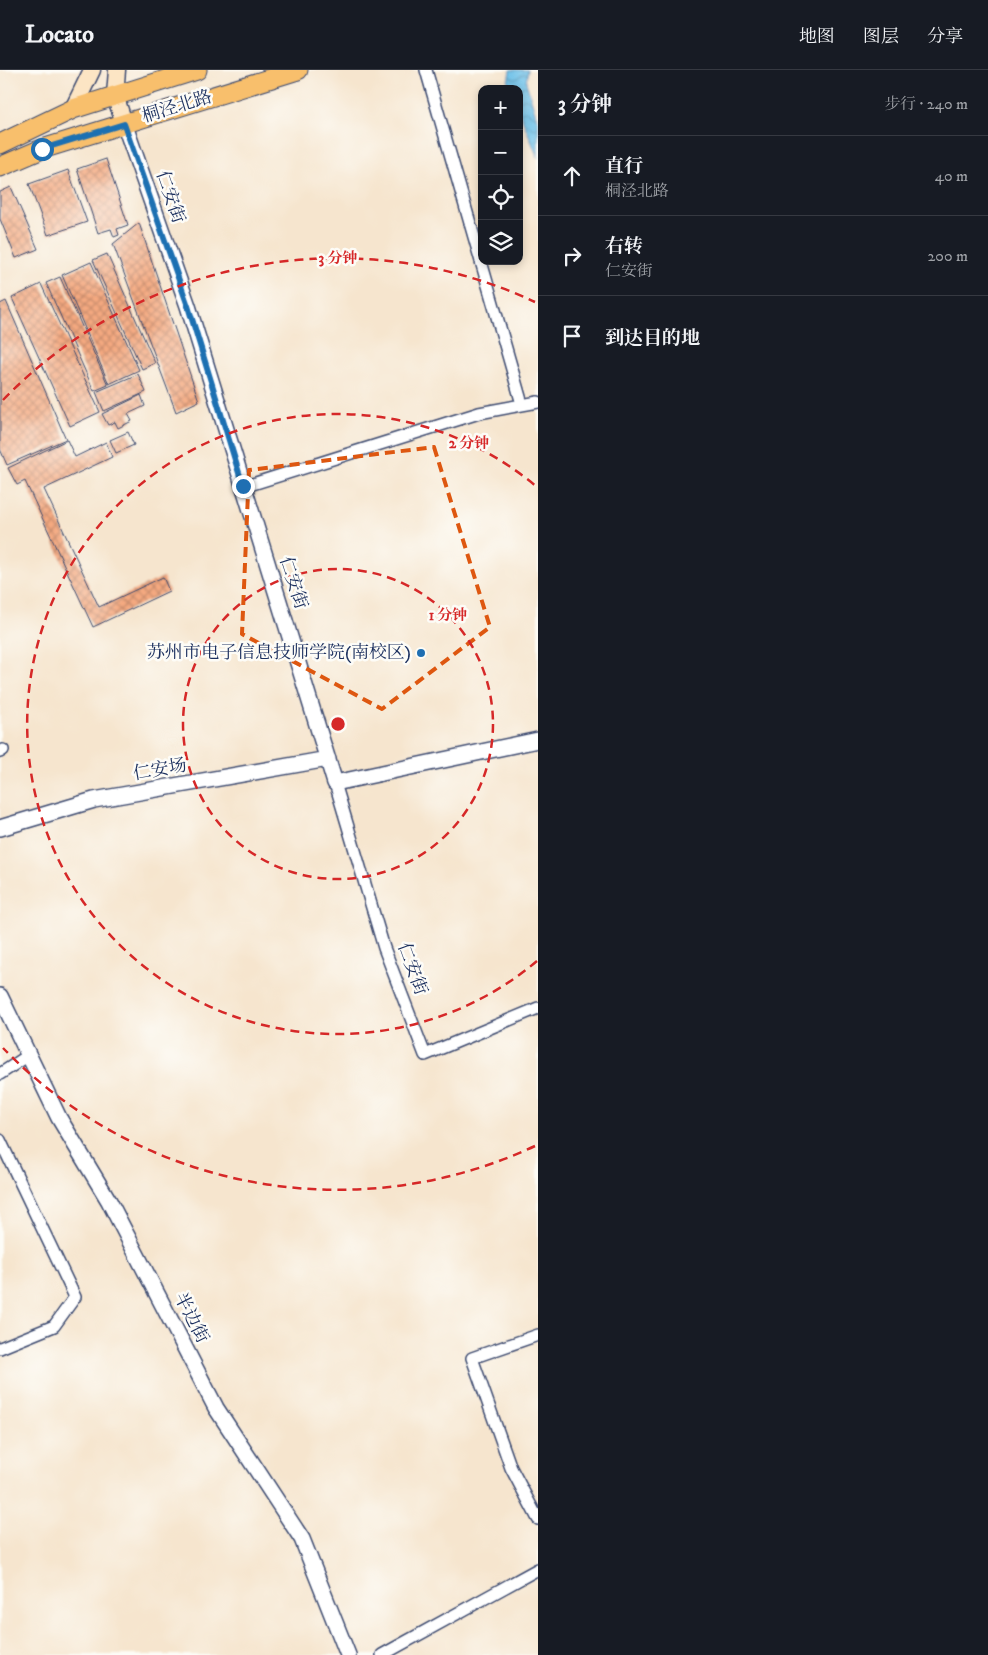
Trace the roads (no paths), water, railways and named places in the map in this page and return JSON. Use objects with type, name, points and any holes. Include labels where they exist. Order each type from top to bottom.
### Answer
[{"type":"main road","points":[[74,109],[92,70]]},
{"type":"main road","points":[[117,70],[115,94],[124,124]]},
{"type":"main road","name":"桐泾北路","points":[[0,144],[74,109],[115,94],[197,70]]},
{"type":"main road","name":"桐泾北路","points":[[0,167],[42,149],[298,70]]},
{"type":"street","points":[[426,70],[522,404]]},
{"type":"street","name":"仁安街","points":[[124,124],[188,306],[328,759],[384,948],[425,1055],[538,1008]]},
{"type":"street","points":[[243,486],[479,413],[538,402]]},
{"type":"street","points":[[335,783],[538,740]]},
{"type":"street","name":"仁安场","points":[[0,828],[94,800],[328,759]]},
{"type":"street","name":"半边街","points":[[0,996],[59,1118],[109,1201],[216,1408],[302,1539],[348,1655]]},
{"type":"street","points":[[0,1074],[29,1055]]},
{"type":"street","points":[[0,1140],[75,1297],[54,1326],[0,1348]]},
{"type":"street","points":[[538,1335],[472,1358],[511,1468],[538,1519]]},
{"type":"street","points":[[382,1655],[538,1569]]},
{"type":"water","points":[[510,70],[528,70],[526,82],[538,122],[538,158],[523,121],[523,85],[509,85]]},
{"type":"place","name":"苏州市电子信息技师学院(南校区)","points":[[421,653]]}]
